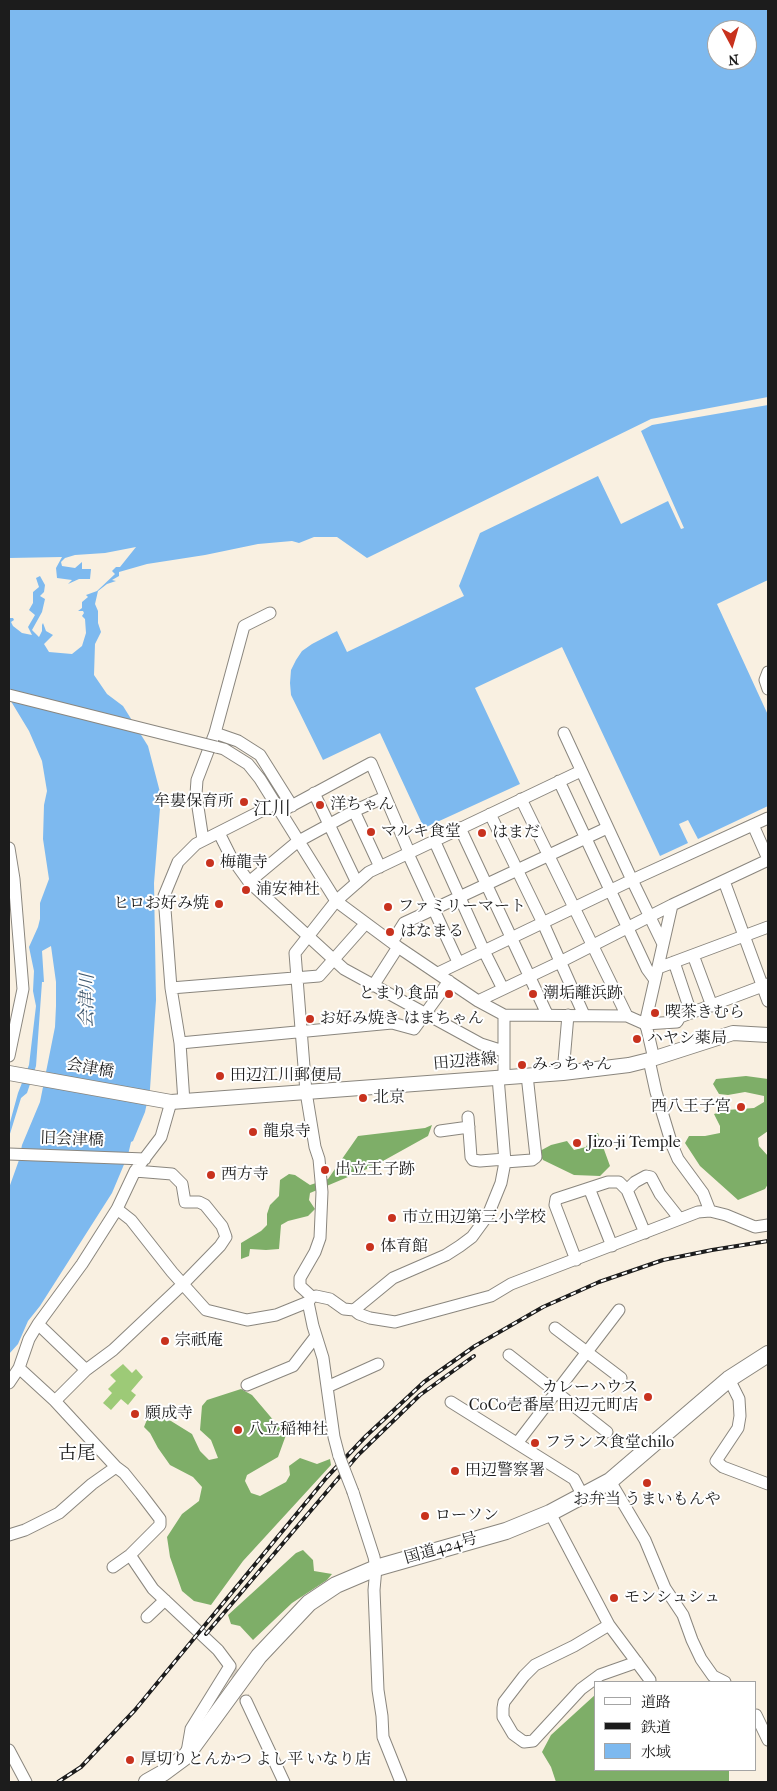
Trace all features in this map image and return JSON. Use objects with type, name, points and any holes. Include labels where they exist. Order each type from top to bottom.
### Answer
[{"type":"highway","name":"国道424号","points":[[147,1782],[165,1778],[186,1756],[259,1656],[308,1604],[336,1585],[376,1568],[506,1531],[550,1513],[610,1482],[729,1379],[768,1354]]},
{"type":"main road","name":"田辺港線","points":[[171,1101],[527,1075],[629,1065],[652,1060],[733,1033],[768,1035]]},
{"type":"main road","name":"会津橋","points":[[11,1073],[171,1101]]},
{"type":"street","points":[[203,840],[196,794],[197,780],[215,733],[244,626],[270,613]]},
{"type":"street","points":[[768,672],[765,680],[768,689]]},
{"type":"street","points":[[9,694],[224,749],[248,764],[260,779],[336,901],[395,945],[478,1001],[504,1015],[627,1016],[644,1024],[676,1022],[680,1017],[766,986]]},
{"type":"street","points":[[215,733],[238,741],[260,755],[292,806]]},
{"type":"street","points":[[564,733],[663,944]]},
{"type":"street","points":[[9,1383],[19,1368],[29,1339],[38,1324],[82,1264],[116,1209],[139,1159],[161,1137],[171,1101],[180,1043],[171,988],[164,896],[178,862],[196,844],[278,808],[292,806],[371,763],[410,858],[458,962]]},
{"type":"street","points":[[401,1782],[383,1736],[378,1690],[374,1590],[376,1568],[367,1534],[339,1456],[334,1437],[323,1358],[316,1336],[310,1300],[300,1286],[300,1278],[315,1252],[320,1238],[322,1192],[320,1159],[315,1147],[306,1092],[295,953],[336,901],[369,872],[581,770]]},
{"type":"street","points":[[559,781],[647,969],[655,980]]},
{"type":"street","points":[[314,793],[357,883]]},
{"type":"street","points":[[248,882],[298,842],[354,811],[385,797]]},
{"type":"street","points":[[521,799],[627,1016]]},
{"type":"street","points":[[354,811],[380,867]]},
{"type":"street","points":[[490,814],[543,923],[584,1015]]},
{"type":"street","points":[[438,973],[632,880],[768,818]]},
{"type":"street","points":[[478,1001],[650,918],[672,905],[768,860],[753,825]]},
{"type":"street","points":[[460,828],[547,1014]]},
{"type":"street","points":[[373,986],[395,945],[404,923],[607,828]]},
{"type":"street","points":[[219,833],[232,858],[248,882],[344,969],[481,1044],[503,1051]]},
{"type":"street","points":[[434,840],[503,989]]},
{"type":"street","points":[[9,848],[14,879],[23,989],[9,1056]]},
{"type":"street","points":[[724,881],[744,936],[766,986],[768,1001]]},
{"type":"street","points":[[672,905],[644,1024],[647,1028],[656,1092],[672,1145],[678,1159],[703,1193],[710,1211]]},
{"type":"street","points":[[171,988],[319,976],[366,922]]},
{"type":"street","points":[[658,968],[768,927]]},
{"type":"street","points":[[694,955],[712,1006]]},
{"type":"street","points":[[674,962],[690,1013]]},
{"type":"street","points":[[180,1043],[392,1023],[414,1029],[449,981]]},
{"type":"street","points":[[354,1310],[393,1278],[446,1255],[472,1237],[488,1215],[502,1183],[505,1160],[501,1077],[504,1015]]},
{"type":"street","points":[[563,1072],[568,1015]]},
{"type":"street","points":[[440,1131],[469,1122],[471,1157],[473,1160],[532,1160],[536,1157],[527,1075]]},
{"type":"street","name":"旧会津橋","points":[[9,1154],[139,1159]]},
{"type":"street","points":[[55,1401],[86,1370],[113,1350],[183,1284],[220,1246],[226,1237],[222,1226],[206,1205],[199,1202],[184,1202],[182,1184],[172,1174],[135,1171]]},
{"type":"street","points":[[627,1190],[635,1182],[646,1176],[651,1176],[660,1194],[679,1218]]},
{"type":"street","points":[[576,1260],[555,1205],[556,1199],[608,1182],[619,1182],[627,1190],[645,1233]]},
{"type":"street","points":[[588,1188],[612,1246]]},
{"type":"street","points":[[116,1209],[131,1220],[172,1272],[206,1310],[247,1320],[276,1315],[316,1296],[330,1299],[344,1309],[354,1310],[370,1318],[395,1322],[491,1296],[511,1284],[698,1212],[710,1211],[726,1215],[754,1227],[768,1225]]},
{"type":"street","points":[[518,1442],[619,1310]]},
{"type":"street","points":[[38,1324],[86,1370]]},
{"type":"street","points":[[555,1328],[621,1378]]},
{"type":"street","points":[[247,1386],[293,1366],[316,1336]]},
{"type":"street","points":[[509,1355],[607,1432]]},
{"type":"street","points":[[327,1387],[378,1364]]},
{"type":"street","points":[[19,1368],[55,1401],[116,1467],[124,1473],[160,1519],[160,1525],[130,1555],[113,1566]]},
{"type":"street","points":[[729,1379],[739,1399],[740,1416],[738,1428],[716,1461],[723,1467],[768,1484]]},
{"type":"street","points":[[451,1402],[574,1478],[583,1496]]},
{"type":"street","points":[[9,1534],[25,1530],[58,1514],[92,1484],[116,1467]]},
{"type":"street","points":[[610,1482],[645,1540],[665,1588],[683,1615],[701,1659],[713,1676],[723,1681]]},
{"type":"street","points":[[550,1513],[609,1625],[650,1680]]},
{"type":"street","points":[[130,1555],[153,1589],[218,1650],[230,1666],[191,1729],[186,1756]]},
{"type":"street","points":[[147,1617],[165,1600]]},
{"type":"street","points":[[609,1625],[574,1646],[535,1665],[524,1676],[504,1702],[504,1717],[513,1734],[524,1742],[533,1741],[581,1689],[600,1675],[637,1662]]},
{"type":"street","points":[[246,1701],[284,1782]]},
{"type":"street","points":[[757,1717],[768,1740]]},
{"type":"street","points":[[9,1750],[26,1782]]},
{"type":"green space","points":[[746,1076],[768,1079],[768,1131],[758,1138],[759,1146],[768,1156],[768,1184],[765,1189],[738,1200],[700,1166],[685,1143],[689,1136],[705,1136],[720,1133],[720,1126],[714,1114],[727,1110],[754,1108],[764,1102],[764,1096],[745,1092],[728,1095],[719,1094],[713,1084],[716,1079]]},
{"type":"green space","points":[[432,1125],[428,1136],[374,1166],[310,1193],[309,1200],[315,1209],[308,1216],[288,1221],[281,1225],[279,1249],[250,1249],[249,1256],[241,1259],[241,1243],[261,1231],[267,1225],[267,1214],[270,1205],[279,1196],[280,1180],[289,1174],[295,1175],[310,1185],[328,1179],[358,1136],[425,1128]]},
{"type":"green space","points":[[598,1133],[610,1166],[600,1176],[574,1175],[543,1160],[538,1152],[551,1145],[567,1141],[574,1150],[586,1147],[592,1135]]},
{"type":"green space","points":[[123,1364],[132,1373],[136,1369],[143,1377],[131,1391],[136,1395],[128,1405],[121,1399],[111,1410],[103,1403],[112,1393],[108,1389],[116,1381],[110,1375]]},
{"type":"green space","points":[[241,1389],[252,1395],[286,1435],[278,1457],[247,1475],[245,1481],[251,1493],[260,1496],[286,1482],[290,1475],[289,1466],[300,1458],[317,1464],[330,1459],[331,1465],[243,1561],[211,1605],[194,1601],[182,1591],[170,1557],[167,1537],[182,1514],[199,1501],[202,1487],[193,1477],[170,1465],[150,1433],[144,1427],[150,1412],[171,1421],[192,1434],[200,1451],[209,1460],[218,1458],[211,1440],[200,1430],[202,1406],[207,1400]]},
{"type":"green space","points":[[303,1550],[313,1560],[314,1571],[332,1574],[327,1580],[292,1603],[253,1640],[240,1626],[231,1624],[228,1615],[296,1553]]},
{"type":"green space","points":[[594,1696],[594,1771],[729,1771],[729,1782],[556,1782],[551,1767],[542,1752],[551,1735]]},
{"type":"water","name":"会津川","points":[[9,9],[768,9],[768,397],[651,419],[367,558],[337,537],[314,537],[299,543],[292,541],[258,544],[147,564],[119,572],[119,576],[112,580],[116,581],[107,584],[98,591],[95,604],[101,632],[95,644],[94,675],[107,694],[123,706],[148,746],[161,796],[154,883],[156,1000],[150,1089],[145,1112],[131,1142],[128,1155],[112,1193],[40,1306],[28,1321],[18,1344],[9,1354],[9,1188],[22,1145],[40,1102],[55,1027],[56,982],[51,946],[42,951],[44,982],[42,982],[36,1066],[27,1093],[21,1098],[9,1137],[9,1126],[18,1093],[29,1065],[36,1006],[33,991],[34,971],[29,947],[38,927],[40,903],[49,879],[43,839],[44,805],[47,791],[42,761],[29,731],[9,698],[9,618],[13,618],[14,620],[11,622],[13,626],[22,633],[32,635],[28,627],[35,615],[29,610],[33,603],[33,592],[39,587],[36,578],[40,576],[45,585],[44,592],[40,596],[45,599],[42,612],[32,630],[39,637],[43,623],[46,631],[53,635],[44,644],[49,652],[72,654],[82,646],[86,633],[85,619],[82,616],[84,613],[83,611],[78,611],[82,608],[82,602],[88,597],[86,595],[97,591],[115,574],[112,571],[116,567],[120,567],[136,547],[65,558],[61,562],[62,566],[75,568],[82,562],[82,569],[91,569],[90,579],[79,579],[68,584],[72,580],[57,578],[56,568],[62,557],[9,558]]},
{"type":"water","points":[[768,405],[768,580],[717,604],[768,715],[768,806],[698,839],[688,820],[679,824],[688,843],[660,856],[562,647],[475,688],[520,784],[424,828],[380,733],[323,760],[291,695],[291,670],[302,651],[337,631],[347,652],[464,596],[459,586],[480,533],[598,476],[621,524],[668,501],[681,529],[684,528],[641,431],[652,425]]},
{"type":"tunnel","points":[[230,1666],[246,1701]]},
{"type":"railway","points":[[58,1782],[81,1767],[135,1710],[327,1477],[366,1436],[424,1382],[475,1346],[543,1307],[599,1282],[663,1260],[768,1241]]},
{"type":"railway","points":[[206,1634],[358,1455],[420,1395],[474,1356]]},
{"type":"place","name":"牟婁保育所","points":[[244,802]]},
{"type":"place","name":"洋ちゃん","points":[[320,805]]},
{"type":"place","name":"マルキ食堂","points":[[371,832]]},
{"type":"place","name":"はまだ","points":[[482,833]]},
{"type":"place","name":"梅龍寺","points":[[210,863]]},
{"type":"place","name":"浦安神社","points":[[246,890]]},
{"type":"place","name":"ヒロお好み焼","points":[[219,904]]},
{"type":"place","name":"ファミリーマート","points":[[388,907]]},
{"type":"place","name":"はなまる","points":[[390,932]]},
{"type":"place","name":"とまり食品","points":[[449,994]]},
{"type":"place","name":"潮垢離浜跡","points":[[533,994]]},
{"type":"place","name":"喫茶きむら","points":[[655,1013]]},
{"type":"place","name":"お好み焼き はまちゃん","points":[[310,1019]]},
{"type":"place","name":"ハヤシ薬局","points":[[637,1039]]},
{"type":"place","name":"みっちゃん","points":[[522,1065]]},
{"type":"place","name":"田辺江川郵便局","points":[[220,1076]]},
{"type":"place","name":"北京","points":[[363,1098]]},
{"type":"place","name":"西八王子宮","points":[[741,1107]]},
{"type":"place","name":"龍泉寺","points":[[253,1132]]},
{"type":"place","name":"Jizo-ji Temple","points":[[577,1143]]},
{"type":"place","name":"出立王子跡","points":[[325,1170]]},
{"type":"place","name":"西方寺","points":[[211,1175]]},
{"type":"place","name":"市立田辺第三小学校","points":[[392,1218]]},
{"type":"place","name":"体育館","points":[[370,1247]]},
{"type":"place","name":"宗祇庵","points":[[165,1341]]},
{"type":"place","name":"カレーハウス CoCo壱番屋 田辺元町店","points":[[648,1397]]},
{"type":"place","name":"願成寺","points":[[135,1414]]},
{"type":"place","name":"八立稲神社","points":[[238,1430]]},
{"type":"place","name":"フランス食堂chilo","points":[[535,1443]]},
{"type":"place","name":"田辺警察署","points":[[455,1471]]},
{"type":"place","name":"お弁当 うまいもんや","points":[[647,1483]]},
{"type":"place","name":"ローソン","points":[[425,1516]]},
{"type":"place","name":"モンシュシュ","points":[[614,1598]]},
{"type":"place","name":"厚切りとんかつ よし平 いなり店","points":[[130,1760]]},
{"type":"district","name":"江川","points":[[272,810]]},
{"type":"district","name":"古尾","points":[[77,1454]]}]
